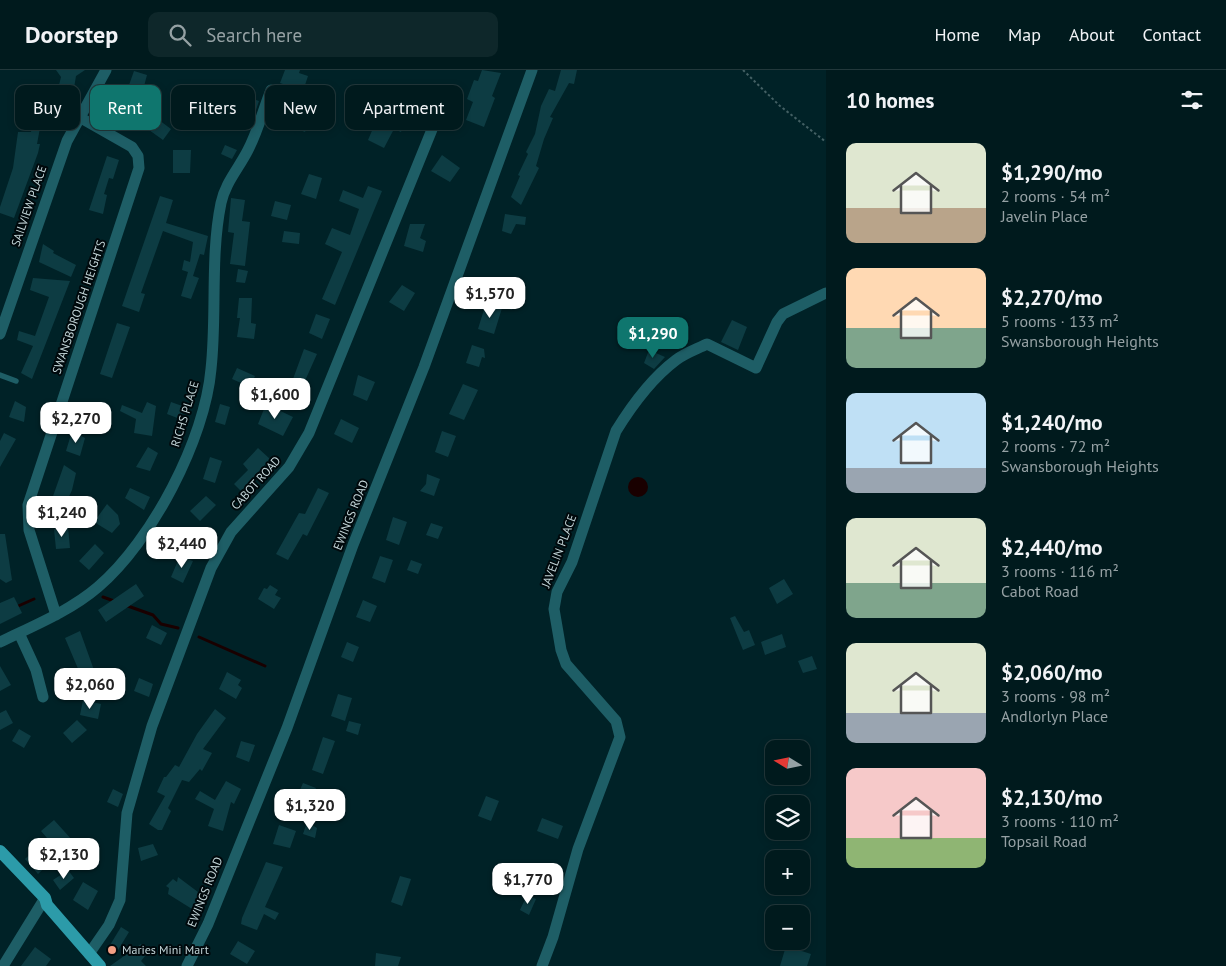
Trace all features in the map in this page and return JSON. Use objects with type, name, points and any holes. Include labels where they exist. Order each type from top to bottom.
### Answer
[{"type":"main road","points":[[0,851],[45,898],[47,905],[100,966]]},
{"type":"street","points":[[81,118],[106,70]]},
{"type":"street","name":"EWINGS ROAD","points":[[187,966],[208,924],[287,728],[352,545],[424,367],[532,70]]},
{"type":"street","name":"RICHS PLACE","points":[[0,642],[56,615],[98,587],[124,560],[160,511],[185,461],[211,377],[218,224],[223,195],[252,143],[265,107]]},
{"type":"street","name":"SAILVIEW PLACE","points":[[0,334],[60,159],[70,134],[81,118]]},
{"type":"street","name":"SWANSBOROUGH HEIGHTS","points":[[56,615],[29,530],[28,505],[139,168],[138,156],[132,147],[81,118]]},
{"type":"street","name":"CABOT ROAD","points":[[89,954],[109,925],[120,900],[127,813],[152,726],[211,568],[231,532],[289,467],[309,433],[432,130]]},
{"type":"street","name":"JAVELIN PLACE","points":[[542,966],[553,937],[578,849],[620,737],[616,722],[566,664],[561,650],[554,609],[557,592],[572,562],[616,431],[625,416],[659,375],[678,359],[707,344],[756,368],[777,322],[783,314],[822,294]]},
{"type":"street","points":[[19,633],[36,670],[43,697]]},
{"type":"street","points":[[3,966],[45,898]]},
{"type":"lane","points":[[0,375],[16,381]]},
{"type":"path","points":[[743,70],[780,106],[826,142]]},
{"type":"shaded area","points":[[638,477],[645,480],[648,487],[645,494],[638,497],[631,494],[628,487],[631,480]]},
{"type":"building","points":[[56,70],[85,70],[76,76],[74,85],[59,85],[61,77]]},
{"type":"building","points":[[285,70],[300,70],[299,73],[308,76],[305,85],[286,85],[280,83]]},
{"type":"building","points":[[482,70],[501,73],[492,96],[495,98],[484,127],[466,120],[473,102],[467,99],[474,80],[478,81]]},
{"type":"building","points":[[561,70],[577,70],[574,84],[569,83],[550,117],[553,118],[536,166],[539,168],[521,205],[511,197],[520,176],[518,175],[528,154],[526,152],[535,134],[541,106],[549,89],[555,91]]},
{"type":"building","points":[[134,71],[147,75],[144,85],[129,85]]},
{"type":"building","points":[[255,100],[259,101],[255,113]]},
{"type":"building","points":[[161,122],[171,129],[163,140],[149,130],[161,130]]},
{"type":"building","points":[[31,130],[40,130],[37,144],[40,144],[14,218],[0,213],[0,207],[13,168],[18,132],[31,132]]},
{"type":"building","points":[[372,130],[393,130],[384,148],[368,140]]},
{"type":"building","points":[[225,145],[237,150],[232,159],[221,154]]},
{"type":"building","points":[[173,150],[191,150],[190,173],[173,173]]},
{"type":"building","points":[[442,155],[460,168],[450,182],[431,171]]},
{"type":"building","points":[[107,156],[119,160],[113,179],[109,178],[104,194],[107,195],[103,214],[89,210]]},
{"type":"building","points":[[309,174],[322,178],[316,199],[301,194]]},
{"type":"building","points":[[368,186],[382,191],[335,305],[322,299],[342,252],[325,244],[332,228],[350,235],[359,209],[339,201],[343,190],[363,198]]},
{"type":"building","points":[[160,196],[173,200],[166,223],[208,236],[204,255],[200,254],[193,276],[199,278],[191,299],[181,296],[188,272],[182,270],[184,260],[190,262],[193,242],[163,231],[141,293],[145,294],[139,312],[122,306]]},
{"type":"building","points":[[231,198],[245,200],[242,221],[250,222],[245,266],[230,264],[234,233],[228,232]]},
{"type":"building","points":[[275,201],[291,205],[287,220],[271,216]]},
{"type":"building","points":[[505,214],[526,217],[525,225],[516,224],[511,234],[502,231]]},
{"type":"building","points":[[410,224],[425,224],[420,238],[426,241],[423,252],[404,246]]},
{"type":"building","points":[[284,231],[300,233],[299,244],[282,242]]},
{"type":"building","points":[[43,244],[54,251],[53,253],[76,265],[71,277],[39,262]]},
{"type":"building","points":[[238,269],[248,271],[245,283],[236,282]]},
{"type":"building","points":[[33,278],[70,281],[32,379],[21,373],[33,346],[17,340],[19,331],[35,336],[49,297],[30,290]]},
{"type":"building","points":[[402,285],[415,293],[404,311],[389,302]]},
{"type":"building","points":[[501,297],[515,301],[512,310],[498,306]]},
{"type":"building","points":[[239,298],[252,298],[251,323],[256,324],[254,339],[237,337],[240,318],[237,318]]},
{"type":"building","points":[[486,303],[502,308],[494,334],[478,329]]},
{"type":"building","points":[[316,314],[330,319],[322,339],[309,333]]},
{"type":"building","points":[[732,320],[747,327],[738,350],[721,342]]},
{"type":"building","points":[[117,323],[130,327],[112,378],[100,374]]},
{"type":"building","points":[[472,345],[484,349],[485,358],[482,357],[479,367],[466,363]]},
{"type":"building","points":[[304,349],[317,354],[304,383],[306,384],[299,403],[286,398]]},
{"type":"building","points":[[649,350],[665,357],[654,369],[644,363]]},
{"type":"building","points":[[237,368],[255,376],[251,385],[248,386],[232,379]]},
{"type":"building","points":[[358,375],[375,382],[367,401],[353,395]]},
{"type":"building","points":[[463,384],[478,390],[464,420],[449,414]]},
{"type":"building","points":[[15,401],[26,407],[24,422],[9,417]]},
{"type":"building","points":[[147,402],[156,406],[152,436],[134,433],[136,419],[120,411],[122,405],[142,413]]},
{"type":"building","points":[[171,402],[185,407],[180,419],[167,414]]},
{"type":"building","points":[[220,404],[230,407],[225,425],[215,422]]},
{"type":"building","points":[[266,404],[293,417],[283,436],[258,424]]},
{"type":"building","points":[[341,419],[359,428],[352,443],[334,434]]},
{"type":"building","points":[[72,431],[85,438],[80,456],[66,451]]},
{"type":"building","points":[[442,431],[456,436],[448,457],[435,452]]},
{"type":"building","points":[[4,433],[16,439],[0,467],[0,441]]},
{"type":"building","points":[[148,447],[158,453],[150,471],[136,467]]},
{"type":"building","points":[[258,448],[270,459],[241,491],[234,484],[248,470],[243,464]]},
{"type":"building","points":[[210,457],[222,461],[215,483],[203,479]]},
{"type":"building","points":[[64,465],[76,473],[72,490],[58,521],[46,516]]},
{"type":"building","points":[[427,474],[440,479],[434,496],[420,491],[426,484]]},
{"type":"building","points":[[130,488],[150,497],[144,510],[125,498]]},
{"type":"building","points":[[318,488],[329,493],[307,536],[303,534],[288,560],[276,554],[299,513],[305,514]]},
{"type":"building","points":[[206,496],[216,505],[200,521],[190,511]]},
{"type":"building","points":[[107,504],[118,515],[120,524],[112,533],[94,522]]},
{"type":"building","points":[[393,517],[407,522],[399,545],[386,540]]},
{"type":"building","points":[[431,523],[443,527],[438,539],[426,535]]},
{"type":"building","points":[[68,527],[70,548],[56,549],[54,529]]},
{"type":"building","points":[[160,528],[175,528],[175,543],[160,543]]},
{"type":"building","points":[[0,534],[5,534],[12,580],[6,583],[0,579]]},
{"type":"building","points":[[95,544],[104,553],[89,570],[79,561]]},
{"type":"building","points":[[180,556],[193,561],[183,583],[171,577]]},
{"type":"building","points":[[380,556],[393,560],[385,583],[372,578]]},
{"type":"building","points":[[411,560],[422,564],[418,574],[407,570]]},
{"type":"building","points":[[784,579],[793,594],[777,604],[769,588]]},
{"type":"building","points":[[136,584],[144,596],[106,622],[98,610]]},
{"type":"building","points":[[270,585],[278,590],[275,595],[281,598],[274,609],[258,599],[264,588],[267,589]]},
{"type":"building","points":[[14,597],[22,613],[0,624],[0,603]]},
{"type":"building","points":[[363,600],[377,606],[370,622],[356,617]]},
{"type":"building","points":[[735,616],[744,632],[749,630],[755,645],[743,650],[730,618]]},
{"type":"building","points":[[152,625],[167,633],[161,645],[146,638]]},
{"type":"building","points":[[80,631],[99,684],[83,690],[76,672],[79,671],[65,638]]},
{"type":"building","points":[[782,634],[786,647],[765,655],[761,642]]},
{"type":"building","points":[[347,642],[359,647],[353,662],[341,657]]},
{"type":"building","points":[[812,656],[817,669],[803,673],[798,661]]},
{"type":"building","points":[[0,666],[11,685],[0,691]]},
{"type":"building","points":[[227,672],[241,680],[238,685],[242,688],[236,699],[219,689]]},
{"type":"building","points":[[139,678],[153,684],[149,697],[134,691]]},
{"type":"building","points":[[338,694],[352,698],[345,721],[331,716]]},
{"type":"building","points":[[83,700],[101,704],[98,719],[80,715]]},
{"type":"building","points":[[215,709],[226,718],[203,749],[212,753],[202,771],[200,769],[189,782],[182,780],[168,808],[171,811],[162,830],[158,830],[149,824],[165,796],[157,792],[164,777],[175,765],[179,767],[197,734]]},
{"type":"building","points":[[6,710],[13,723],[0,730],[0,713]]},
{"type":"building","points":[[77,720],[87,730],[72,743],[63,733]]},
{"type":"building","points":[[349,721],[361,724],[358,735],[346,731]]},
{"type":"building","points":[[19,729],[31,736],[24,748],[12,741]]},
{"type":"building","points":[[323,737],[335,741],[323,774],[312,770]]},
{"type":"building","points":[[241,741],[255,745],[249,762],[236,757]]},
{"type":"building","points":[[226,781],[241,789],[234,804],[231,802],[223,831],[208,826],[214,809],[195,799],[200,791],[215,800]]},
{"type":"building","points":[[303,783],[316,788],[308,807],[295,801]]},
{"type":"building","points":[[113,789],[123,794],[118,807],[107,802]]},
{"type":"building","points":[[486,796],[499,801],[491,821],[478,816]]},
{"type":"building","points":[[542,818],[563,826],[558,839],[537,831]]},
{"type":"building","points":[[54,820],[73,841],[38,874],[25,859],[47,838],[41,831]]},
{"type":"building","points":[[307,822],[317,828],[315,838],[303,834]]},
{"type":"building","points":[[279,825],[296,831],[290,848],[273,844]]},
{"type":"building","points":[[153,844],[158,855],[141,861],[138,848]]},
{"type":"building","points":[[266,862],[283,867],[265,907],[279,913],[275,920],[264,914],[257,930],[241,924]]},
{"type":"building","points":[[68,870],[74,878],[60,890],[53,880]]},
{"type":"building","points":[[400,876],[411,879],[402,906],[391,902]]},
{"type":"building","points":[[178,877],[202,895],[192,909],[168,894],[169,888],[166,886],[173,879],[177,882]]},
{"type":"building","points":[[83,882],[98,891],[88,910],[73,900]]},
{"type":"building","points":[[527,895],[536,899],[529,915],[520,910]]},
{"type":"building","points":[[121,927],[129,932],[115,955],[107,950]]},
{"type":"building","points":[[238,941],[255,951],[247,964],[230,954]]},
{"type":"building","points":[[141,944],[150,950],[141,961],[146,966],[110,966]]},
{"type":"building","points":[[35,947],[51,959],[46,966],[21,966]]},
{"type":"building","points":[[785,950],[798,950],[811,954],[807,966],[780,966]]},
{"type":"building","points":[[376,953],[401,957],[398,966],[375,966]]},
{"type":"waterway","points":[[103,597],[114,601]]},
{"type":"waterway","points":[[16,607],[34,599]]},
{"type":"waterway","points":[[125,605],[153,615],[161,624],[178,628]]},
{"type":"waterway","points":[[199,637],[265,666]]},
{"type":"place","name":"Maries Mini Mart","points":[[112,950]]}]
